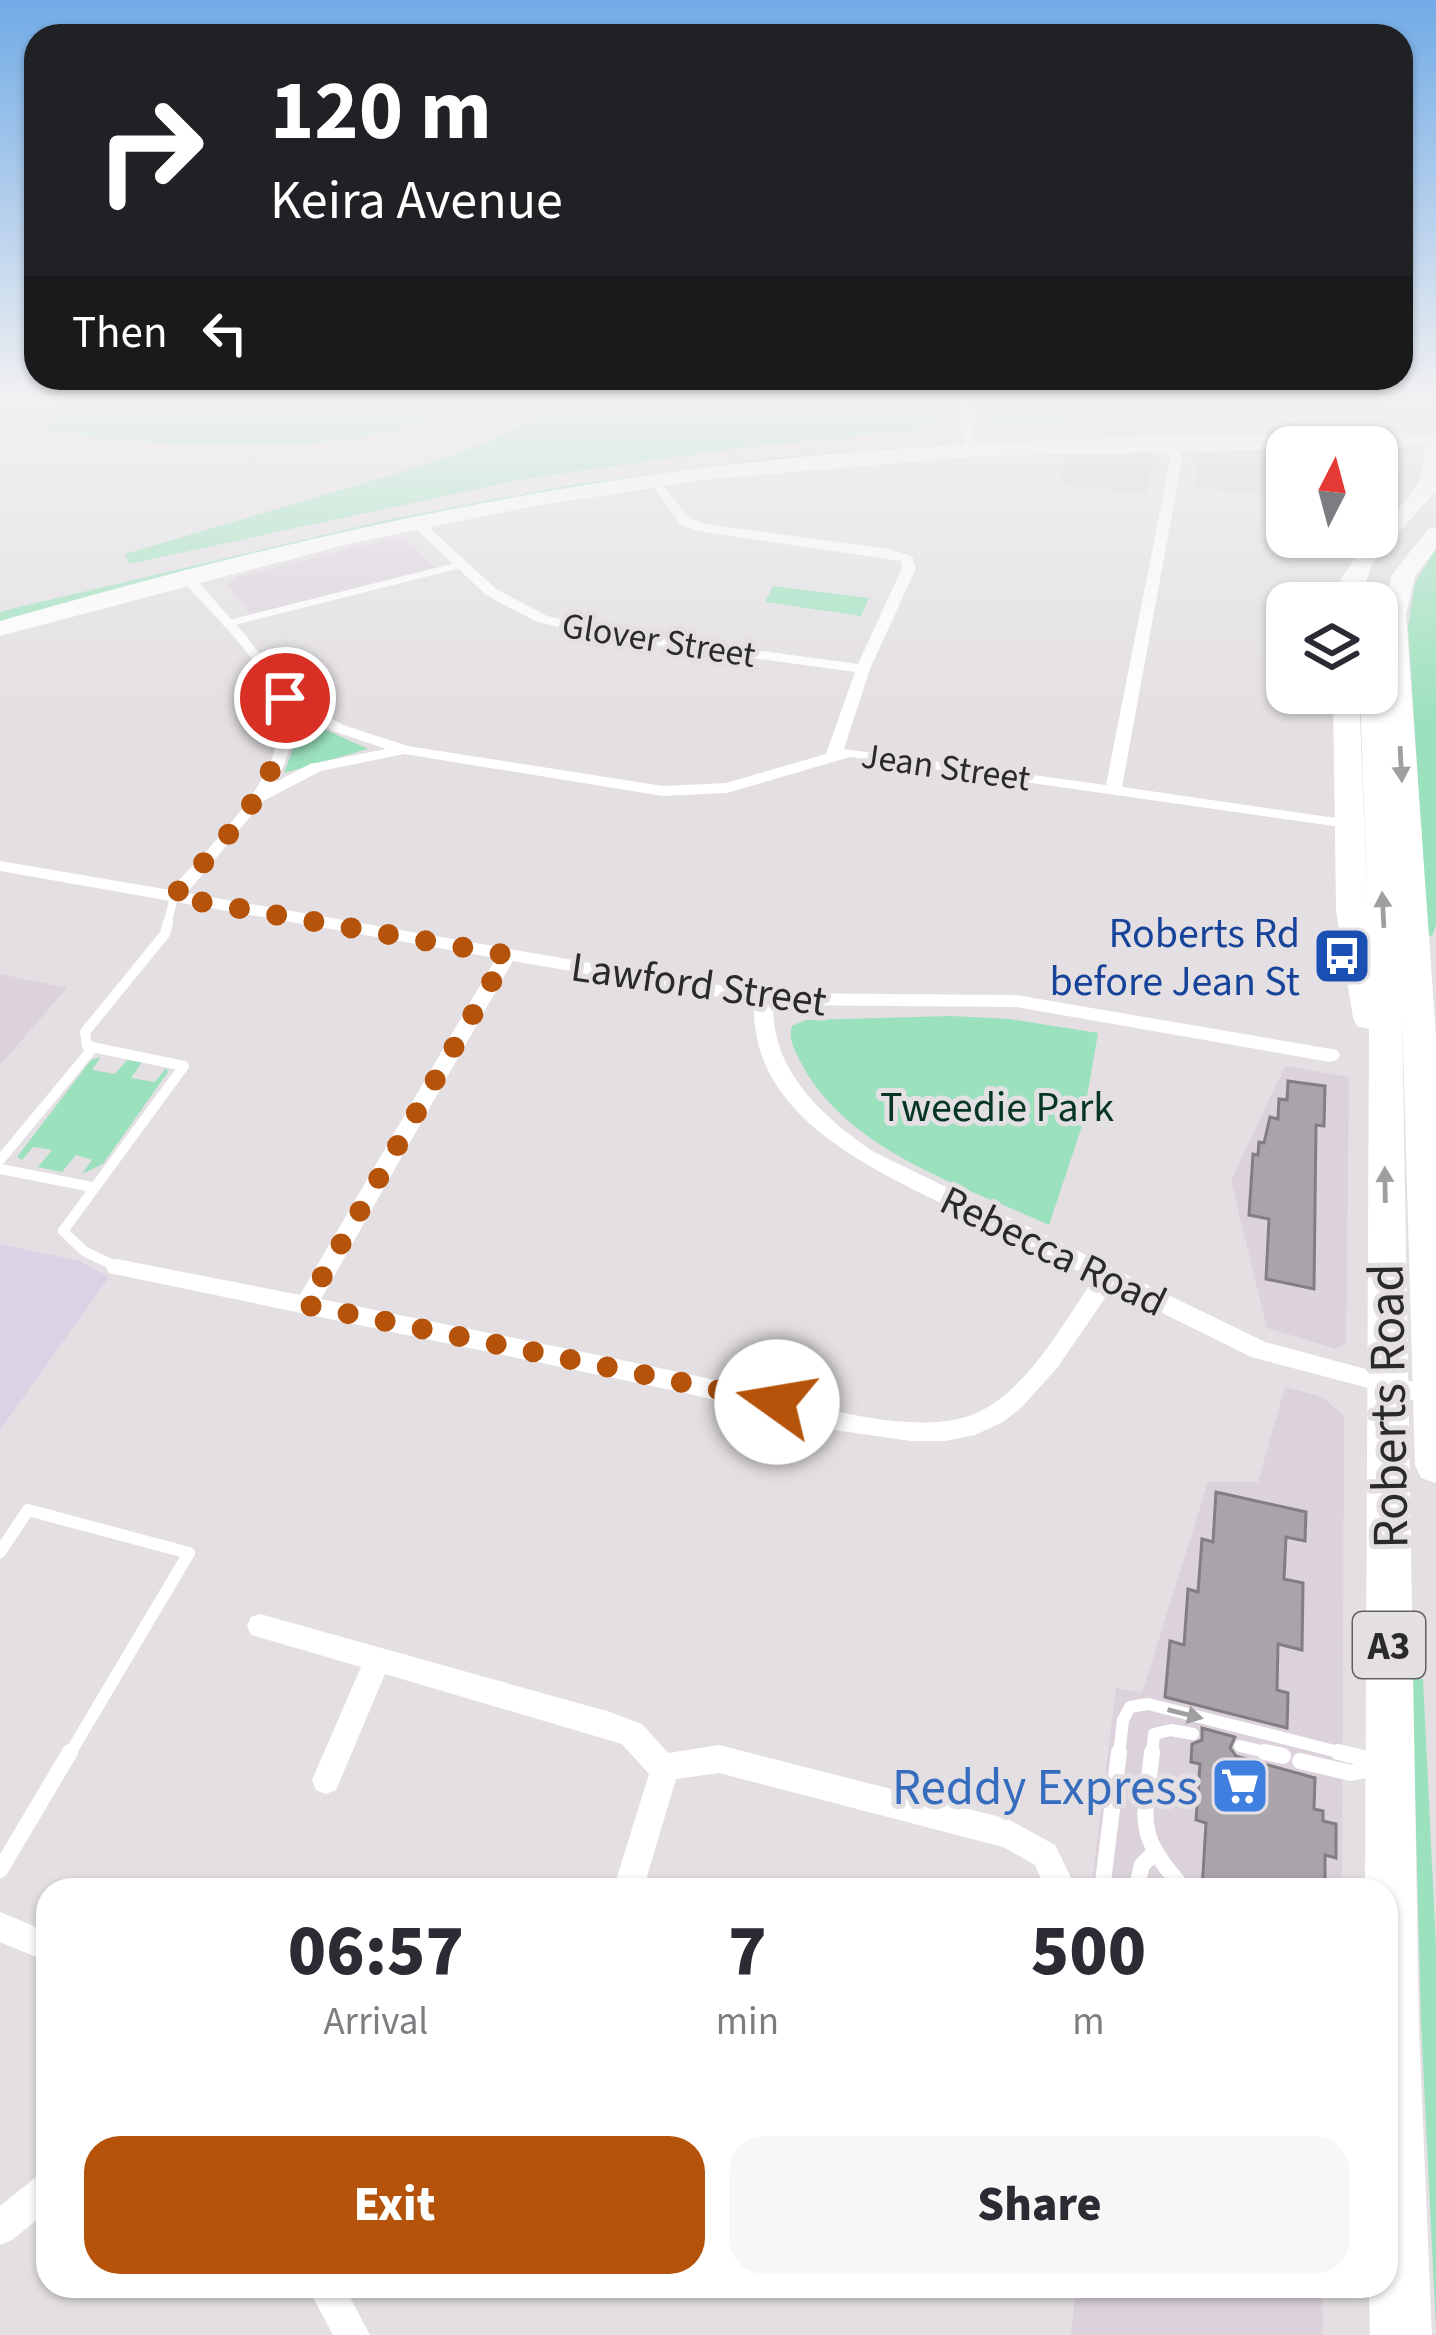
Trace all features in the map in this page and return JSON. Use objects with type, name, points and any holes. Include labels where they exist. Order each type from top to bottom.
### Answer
[{"type":"highway","points":[[0,606],[429,508]]},
{"type":"highway","points":[[0,629],[188,578],[503,508]]},
{"type":"highway","points":[[1351,582],[1368,548],[1410,508]]},
{"type":"highway","points":[[1406,512],[1436,510]]},
{"type":"highway","points":[[1378,582],[1382,568],[1403,540],[1436,510]]},
{"type":"highway","name":"Roberts Road","points":[[1436,534],[1404,575],[1394,614],[1394,864],[1404,1067],[1436,1465]]},
{"type":"highway","points":[[1346,714],[1355,951],[1404,1067],[1430,1033],[1436,975]]},
{"type":"highway","name":"Roberts Road","points":[[1376,714],[1394,864]]},
{"type":"highway","name":"Roberts Road","points":[[1389,1878],[1387,1386],[1404,1067]]},
{"type":"highway","name":"Roberts Road","points":[[1398,2294],[1401,2335]]},
{"type":"street","points":[[675,508],[686,522],[703,528],[889,553],[907,560],[909,568],[863,670],[834,754]]},
{"type":"street","points":[[1113,790],[1167,508]]},
{"type":"street","name":"Glover Street","points":[[416,524],[510,604],[572,628],[863,670]]},
{"type":"street","points":[[173,897],[258,798],[283,750],[285,698],[188,578]]},
{"type":"street","name":"Jean Street","points":[[285,698],[338,728],[405,750],[685,792],[727,788],[834,754],[866,753],[1348,825]]},
{"type":"street","name":"Jean Street","points":[[258,798],[316,767],[405,750]]},
{"type":"street","name":"Lawford Street","points":[[0,866],[764,999],[832,1004],[1016,1001],[1330,1055]]},
{"type":"street","points":[[306,1305],[507,955]]},
{"type":"street","name":"Rebecca Road","points":[[764,999],[763,1022],[777,1064],[805,1107],[834,1136],[885,1168],[1259,1350],[1433,1397]]},
{"type":"street","points":[[117,1267],[737,1393],[896,1431],[932,1434],[970,1426],[1005,1411],[1107,1277]]},
{"type":"street","points":[[260,1626],[610,1725],[632,1734],[664,1770]]},
{"type":"street","points":[[326,1780],[377,1662]]},
{"type":"street","points":[[664,1770],[695,1760],[741,1761],[1008,1834],[1045,1855],[1056,1878]]},
{"type":"street","points":[[632,1878],[664,1770]]},
{"type":"street","points":[[0,1927],[36,1942]]},
{"type":"street","points":[[0,2228],[36,2198]]},
{"type":"street","points":[[332,2298],[352,2335]]},
{"type":"lane","points":[[226,624],[460,565]]},
{"type":"lane","points":[[117,1267],[65,1237],[65,1224],[184,1066],[92,1048],[85,1043],[85,1032],[164,934],[173,897]]},
{"type":"lane","points":[[92,1048],[0,1165],[92,1187]]},
{"type":"lane","points":[[0,1552],[28,1510],[189,1552],[0,1870]]},
{"type":"lane","points":[[1103,1878],[1123,1720],[1130,1707],[1160,1707],[1390,1765]]},
{"type":"lane","points":[[1174,1878],[1153,1854],[1143,1830],[1150,1744],[1161,1730],[1193,1734]]},
{"type":"lane","points":[[1240,1746],[1351,1773],[1390,1765]]},
{"type":"lane","points":[[1139,1878],[1142,1865],[1153,1854]]},
{"type":"shaded area","points":[[391,539],[408,540],[435,568],[251,614],[228,585],[236,577]]},
{"type":"shaded area","points":[[0,974],[67,988],[0,1065]]},
{"type":"shaded area","points":[[1285,1066],[1349,1077],[1346,1343],[1336,1349],[1267,1328],[1231,1181]]},
{"type":"shaded area","points":[[0,1244],[80,1261],[109,1277],[0,1430]]},
{"type":"shaded area","points":[[1285,1387],[1322,1397],[1344,1416],[1342,1878],[1092,1878],[1116,1688],[1142,1693],[1208,1482],[1258,1482]]},
{"type":"shaded area","points":[[1075,2298],[1322,2298],[1323,2335],[1071,2335]]},
{"type":"green space","points":[[280,508],[389,508],[129,564],[125,554]]},
{"type":"green space","points":[[450,508],[501,508],[0,623],[0,612],[15,608]]},
{"type":"green space","points":[[1436,548],[1436,925],[1432,936],[1428,935],[1408,627],[1415,583]]},
{"type":"green space","points":[[773,586],[869,598],[861,616],[765,602]]},
{"type":"green space","points":[[297,717],[368,749],[284,773]]},
{"type":"green space","name":"Tweedie Park","points":[[1009,1019],[1098,1033],[1082,1126],[1049,1225],[944,1179],[876,1142],[820,1092],[791,1039],[792,1026],[806,1020]]},
{"type":"green space","points":[[101,1057],[92,1070],[115,1074],[127,1060],[142,1062],[131,1078],[155,1082],[166,1068],[168,1072],[103,1164],[82,1174],[92,1160],[76,1155],[62,1172],[38,1167],[52,1150],[33,1147],[22,1160],[17,1157],[91,1060]]},
{"type":"green space","points":[[1412,1677],[1423,1679],[1436,1947],[1436,2328],[1421,2022]]},
{"type":"building","points":[[1288,1081],[1325,1086],[1324,1126],[1316,1125],[1314,1289],[1266,1279],[1269,1219],[1249,1215],[1253,1154],[1258,1155],[1259,1142],[1264,1143],[1270,1117],[1278,1119],[1279,1099],[1287,1100]]},
{"type":"building","points":[[1216,1492],[1306,1512],[1305,1541],[1286,1537],[1284,1579],[1303,1583],[1302,1650],[1278,1644],[1277,1690],[1288,1693],[1287,1728],[1165,1697],[1170,1641],[1184,1645],[1188,1589],[1198,1592],[1202,1539],[1213,1542]]},
{"type":"building","points":[[1202,1728],[1235,1737],[1230,1748],[1236,1756],[1315,1778],[1314,1809],[1323,1811],[1323,1821],[1336,1824],[1336,1858],[1325,1855],[1325,1878],[1203,1878],[1206,1823],[1196,1820],[1200,1764],[1191,1762],[1192,1744],[1202,1740]]},
{"type":"place","name":"Roberts Rd before Jean St","points":[[1342,956]]},
{"type":"place","name":"Reddy Express","points":[[1240,1786]]},
{"type":"route","points":[[285,698],[283,750],[258,798],[173,897],[507,955],[306,1305],[777,1402]]}]
